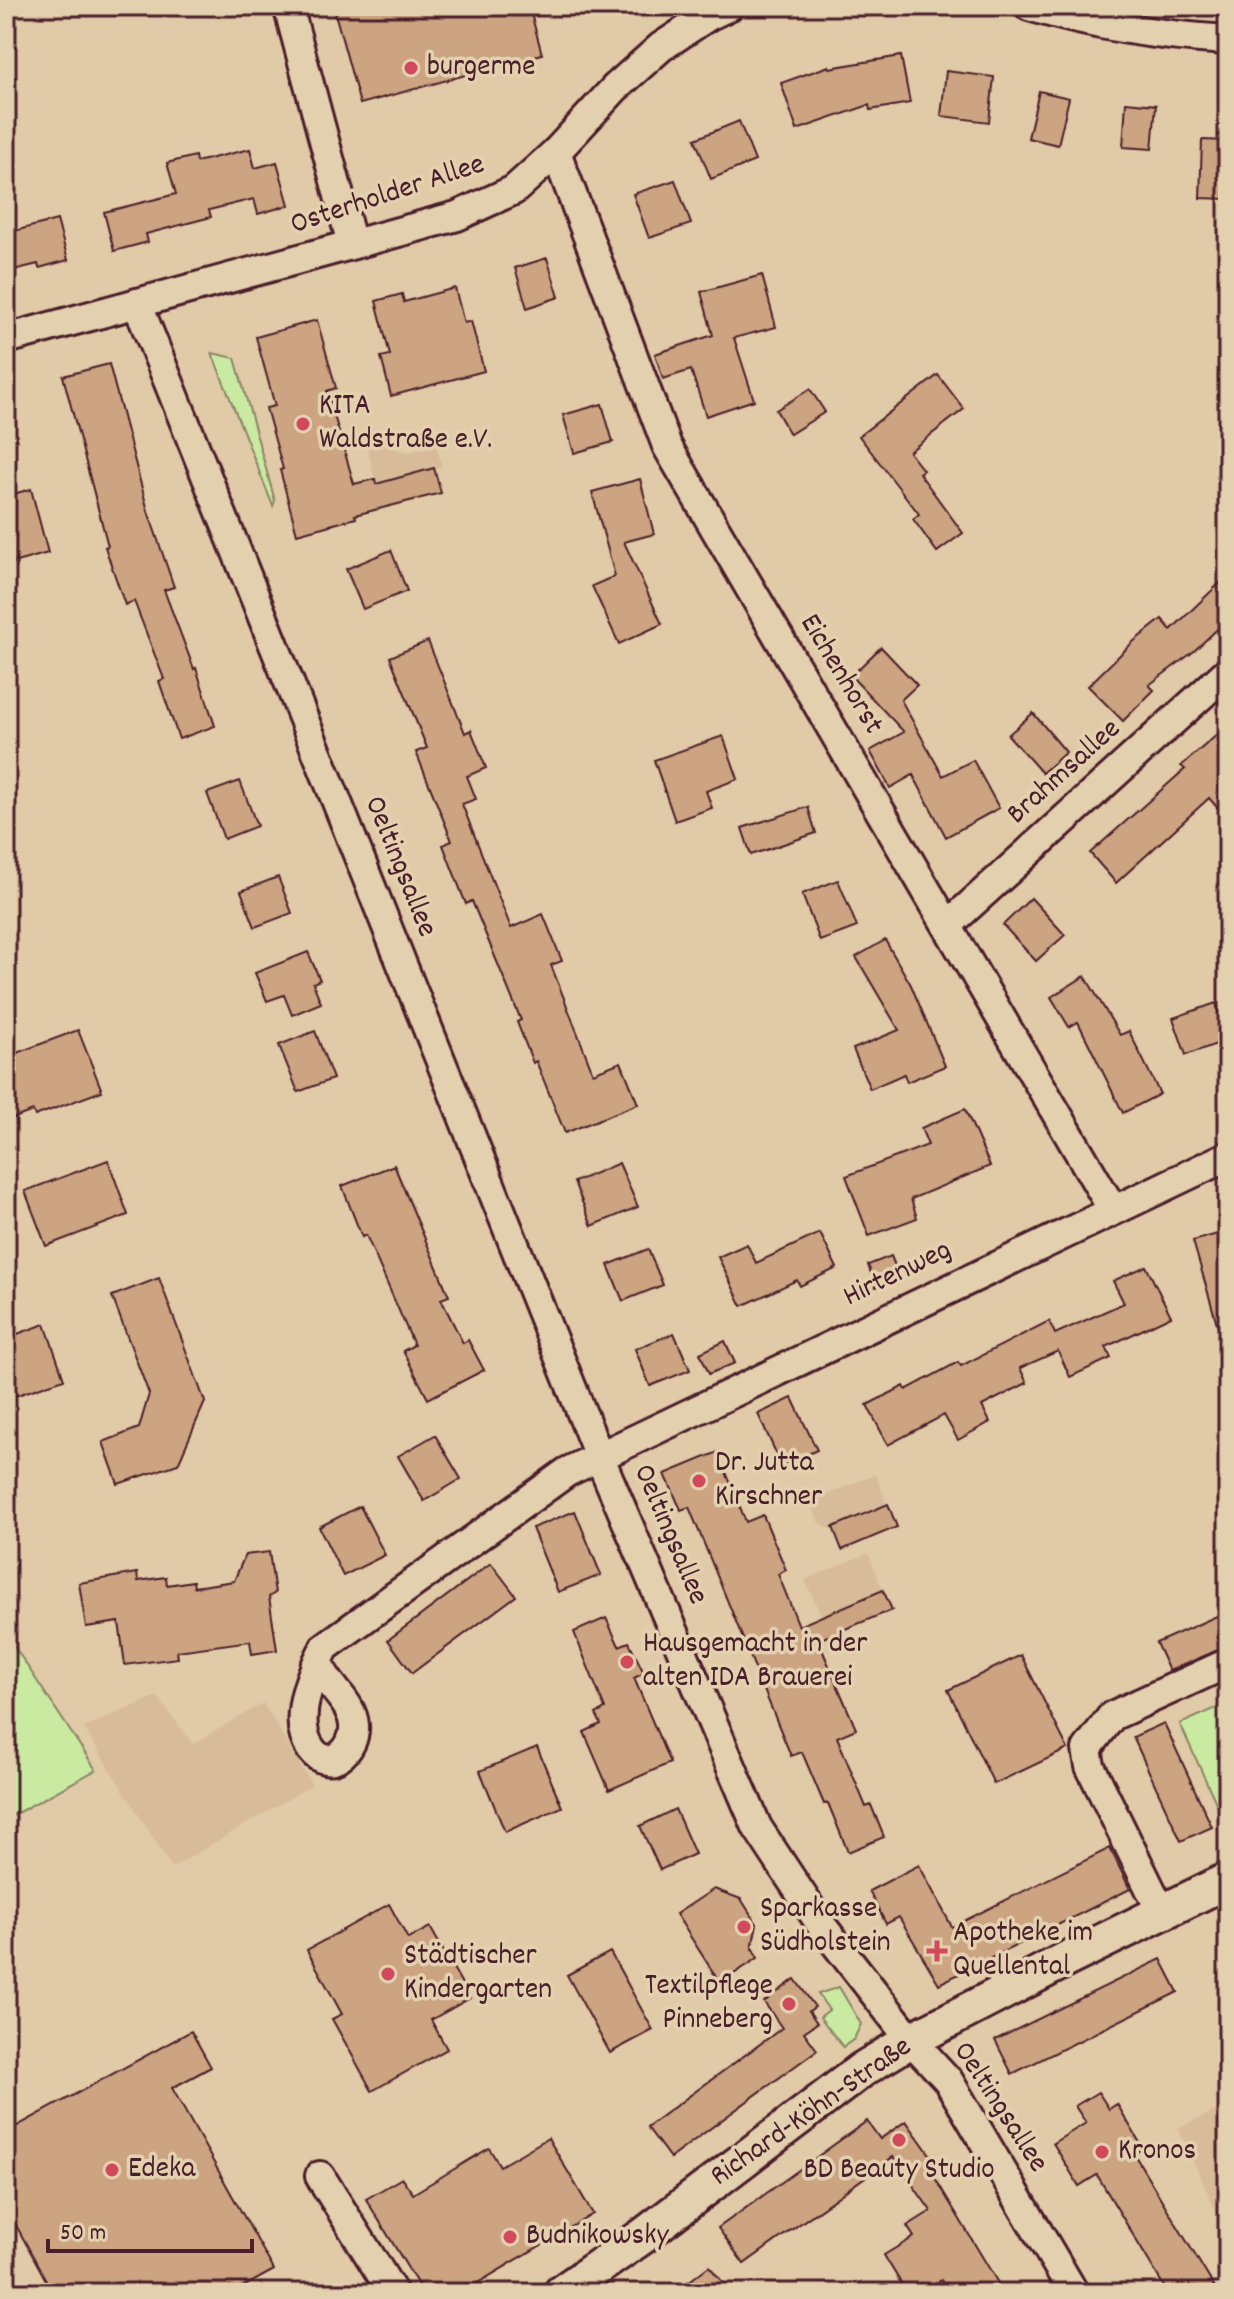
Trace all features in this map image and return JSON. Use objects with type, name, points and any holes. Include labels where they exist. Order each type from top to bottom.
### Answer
[{"type":"street","points":[[288,6],[352,244]]},
{"type":"street","name":"Osterholder Allee","points":[[6,339],[457,216],[514,190],[556,152],[615,88],[661,47],[729,6]]},
{"type":"street","points":[[1029,6],[1082,22],[1180,37],[1228,40]]},
{"type":"street","name":"Eichenhorst","points":[[556,152],[667,446],[1113,1210]]},
{"type":"street","name":"Oeltingsallee","points":[[137,303],[599,1456],[757,1827],[822,1926],[911,2040],[948,2080],[1074,2293]]},
{"type":"street","name":"Brahmsallee","points":[[948,925],[1228,671]]},
{"type":"street","name":"Hirtenweg","points":[[599,1456],[1228,1156]]},
{"type":"street","name":"Oeltingsallee","points":[[318,1661],[325,1647],[567,1472],[599,1456]]},
{"type":"street","points":[[1162,1913],[1090,1766],[1087,1749],[1112,1716],[1228,1663]]},
{"type":"street","name":"Richard-Köhn-Straße","points":[[561,2293],[643,2236],[863,2069],[911,2040],[1228,1880]]},
{"type":"street","points":[[320,2176],[393,2293]]},
{"type":"street","points":[[370,2256],[382,2293]]},
{"type":"shaded area","points":[[373,429],[383,441],[396,449],[409,452],[436,445],[442,466],[376,483],[363,432]]},
{"type":"shaded area","points":[[875,1474],[887,1504],[838,1524],[834,1530],[819,1523],[810,1502]]},
{"type":"shaded area","points":[[868,1553],[883,1590],[821,1616],[805,1580]]},
{"type":"shaded area","points":[[157,1696],[193,1744],[263,1703],[312,1785],[172,1868],[84,1728]]},
{"type":"shaded area","points":[[1228,2105],[1228,2237],[1178,2128]]},
{"type":"green space","points":[[212,353],[235,358],[275,501],[273,506]]},
{"type":"green space","points":[[6,1634],[96,1770],[6,1819]]},
{"type":"green space","points":[[1228,1703],[1228,1829],[1180,1724]]},
{"type":"green space","points":[[839,1987],[861,2024],[854,2039],[843,2047],[820,2017],[829,2010],[818,1994]]},
{"type":"building","points":[[333,6],[529,6],[542,54],[360,104]]},
{"type":"building","points":[[901,56],[910,103],[870,110],[869,105],[797,130],[781,83],[829,66]]},
{"type":"building","points":[[946,71],[994,77],[989,122],[941,116]]},
{"type":"building","points":[[1039,91],[1069,98],[1058,145],[1028,138]]},
{"type":"building","points":[[1126,102],[1156,105],[1152,149],[1123,147]]},
{"type":"building","points":[[739,121],[755,161],[711,179],[695,139]]},
{"type":"building","points":[[1202,140],[1228,141],[1228,199],[1200,198]]},
{"type":"building","points":[[250,149],[255,168],[277,162],[289,205],[258,214],[254,199],[209,210],[211,217],[146,234],[148,242],[114,251],[104,212],[176,194],[167,163],[195,156],[196,162]]},
{"type":"building","points":[[675,180],[691,224],[649,238],[633,194]]},
{"type":"building","points":[[57,220],[68,260],[6,272],[6,233]]},
{"type":"building","points":[[547,258],[559,297],[527,308],[515,268]]},
{"type":"building","points":[[762,275],[776,327],[734,338],[754,400],[706,416],[691,370],[663,379],[655,354],[713,335],[701,292]]},
{"type":"building","points":[[455,288],[464,323],[471,321],[484,371],[391,396],[381,357],[390,355],[376,301],[402,294],[404,302]]},
{"type":"building","points":[[317,320],[336,388],[327,391],[354,484],[375,479],[376,484],[434,468],[441,493],[297,534],[266,408],[275,406],[256,337]]},
{"type":"building","points":[[109,364],[148,511],[174,587],[164,590],[196,668],[215,726],[179,739],[159,681],[164,679],[134,601],[125,605],[105,547],[108,546],[63,376]]},
{"type":"building","points":[[938,375],[964,409],[909,452],[923,470],[919,473],[963,533],[937,552],[913,519],[919,514],[859,436]]},
{"type":"building","points":[[810,389],[825,412],[790,434],[776,410]]},
{"type":"building","points":[[602,404],[613,442],[574,453],[563,415]]},
{"type":"building","points":[[640,479],[654,534],[624,542],[662,624],[619,644],[592,586],[615,576],[592,492]]},
{"type":"building","points":[[31,489],[48,553],[6,565],[6,496]]},
{"type":"building","points":[[391,550],[407,591],[363,609],[346,569]]},
{"type":"building","points":[[1228,575],[1228,619],[1193,652],[1149,685],[1154,690],[1123,721],[1088,686],[1133,642],[1162,619],[1171,630]]},
{"type":"building","points":[[428,641],[465,733],[471,730],[486,768],[467,776],[476,799],[462,804],[511,928],[543,914],[562,961],[551,965],[593,1073],[621,1062],[638,1104],[565,1133],[536,1061],[533,1063],[517,1022],[521,1020],[472,901],[466,904],[443,845],[452,841],[416,752],[427,748],[390,657]]},
{"type":"building","points":[[881,647],[917,685],[901,700],[943,776],[973,760],[999,808],[946,837],[913,775],[890,788],[870,751],[904,732],[851,676]]},
{"type":"building","points":[[1033,713],[1066,752],[1042,773],[1008,735]]},
{"type":"building","points":[[1218,734],[1228,746],[1228,820],[1209,798],[1116,883],[1090,853],[1185,769],[1181,766]]},
{"type":"building","points":[[723,736],[738,779],[706,791],[712,808],[675,821],[654,760]]},
{"type":"building","points":[[240,781],[257,826],[224,839],[207,793]]},
{"type":"building","points":[[808,807],[816,833],[751,855],[742,828]]},
{"type":"building","points":[[278,877],[292,913],[255,927],[241,891]]},
{"type":"building","points":[[838,880],[857,927],[820,941],[802,894]]},
{"type":"building","points":[[1031,898],[1065,935],[1036,961],[1003,925]]},
{"type":"building","points":[[885,940],[911,985],[945,1066],[907,1082],[904,1074],[870,1089],[853,1049],[899,1030],[856,957]]},
{"type":"building","points":[[308,952],[320,980],[313,983],[321,1003],[292,1015],[284,995],[267,1001],[255,973]]},
{"type":"building","points":[[1085,976],[1120,1035],[1129,1031],[1160,1094],[1123,1113],[1078,1022],[1069,1027],[1051,997]]},
{"type":"building","points":[[1216,1003],[1228,1040],[1186,1055],[1173,1018]]},
{"type":"building","points":[[78,1030],[102,1091],[35,1116],[33,1111],[6,1121],[6,1057]]},
{"type":"building","points":[[315,1031],[333,1079],[298,1092],[279,1045]]},
{"type":"building","points":[[965,1109],[990,1166],[911,1199],[917,1218],[869,1236],[846,1176],[928,1145],[921,1128]]},
{"type":"building","points":[[108,1160],[128,1215],[46,1246],[25,1191]]},
{"type":"building","points":[[619,1163],[638,1207],[592,1226],[574,1182]]},
{"type":"building","points":[[394,1165],[449,1296],[441,1299],[463,1343],[468,1340],[484,1370],[428,1399],[403,1351],[414,1345],[366,1235],[362,1237],[342,1186]]},
{"type":"building","points":[[1228,1231],[1228,1340],[1222,1341],[1193,1241]]},
{"type":"building","points":[[820,1233],[837,1268],[800,1286],[797,1280],[742,1306],[718,1257],[747,1244],[756,1263]]},
{"type":"building","points":[[648,1249],[663,1285],[623,1301],[608,1265]]},
{"type":"building","points":[[891,1256],[900,1278],[876,1287],[868,1265]]},
{"type":"building","points":[[1146,1266],[1171,1316],[1106,1347],[1111,1358],[1070,1377],[1058,1351],[1020,1368],[1027,1383],[982,1406],[990,1422],[958,1440],[944,1415],[888,1445],[867,1405],[904,1386],[906,1390],[958,1362],[961,1366],[1049,1321],[1055,1334],[1124,1303],[1113,1281]]},
{"type":"building","points":[[159,1278],[205,1402],[178,1464],[118,1484],[103,1442],[139,1428],[149,1394],[112,1296]]},
{"type":"building","points":[[45,1324],[64,1379],[6,1399],[6,1338]]},
{"type":"building","points":[[674,1333],[690,1370],[650,1386],[635,1349]]},
{"type":"building","points":[[725,1341],[735,1363],[709,1374],[700,1353]]},
{"type":"building","points":[[792,1398],[817,1450],[782,1466],[758,1414]]},
{"type":"building","points":[[435,1435],[461,1479],[424,1501],[398,1456]]},
{"type":"building","points":[[718,1452],[746,1522],[763,1515],[786,1570],[778,1574],[799,1626],[883,1590],[892,1610],[818,1640],[856,1729],[837,1737],[866,1807],[871,1805],[884,1837],[848,1852],[802,1752],[791,1756],[689,1507],[681,1510],[665,1474]]},
{"type":"building","points":[[888,1504],[897,1527],[842,1550],[833,1527]]},
{"type":"building","points":[[360,1506],[385,1555],[343,1576],[319,1527]]},
{"type":"building","points":[[575,1511],[601,1575],[558,1592],[532,1528]]},
{"type":"building","points":[[269,1552],[275,1593],[269,1597],[277,1650],[252,1654],[250,1641],[177,1651],[178,1658],[125,1665],[119,1622],[86,1627],[79,1583],[137,1573],[138,1581],[166,1577],[167,1585],[193,1581],[194,1587],[234,1581],[245,1555]]},
{"type":"building","points":[[491,1563],[516,1596],[412,1673],[388,1640]]},
{"type":"building","points":[[1228,1611],[1228,1646],[1169,1671],[1156,1643]]},
{"type":"building","points":[[606,1618],[619,1646],[629,1642],[644,1673],[634,1678],[670,1763],[609,1790],[584,1732],[601,1724],[596,1714],[605,1709],[574,1632]]},
{"type":"building","points":[[1021,1655],[1068,1749],[994,1784],[948,1690]]},
{"type":"building","points":[[1164,1723],[1212,1827],[1181,1841],[1133,1737]]},
{"type":"building","points":[[537,1747],[562,1807],[505,1832],[480,1771]]},
{"type":"building","points":[[675,1809],[695,1854],[660,1870],[640,1826]]},
{"type":"building","points":[[1110,1848],[1130,1889],[939,1984],[899,1917],[886,1924],[869,1891],[919,1865],[952,1927]]},
{"type":"building","points":[[714,1889],[741,1899],[757,1924],[752,1947],[758,1958],[720,1983],[676,1914]]},
{"type":"building","name":"Städtischer Kindergarten","points":[[389,1904],[408,1939],[430,1927],[470,1998],[431,2020],[447,2049],[372,2091],[332,2019],[342,2014],[307,1950]]},
{"type":"building","points":[[610,1952],[653,2030],[610,2053],[567,1975]]},
{"type":"building","points":[[1161,1959],[1178,1992],[1012,2074],[995,2040]]},
{"type":"building","points":[[795,1979],[815,2007],[809,2011],[817,2023],[804,2032],[817,2050],[670,2158],[647,2127],[782,2028],[764,2002]]},
{"type":"building","name":"Edeka","points":[[191,2031],[211,2067],[172,2088],[274,2270],[232,2293],[53,2293],[6,2207],[6,2132]]},
{"type":"building","points":[[1098,2092],[1109,2109],[1117,2104],[1143,2148],[1134,2154],[1218,2293],[1168,2293],[1097,2175],[1079,2186],[1053,2143],[1086,2123],[1075,2106]]},
{"type":"building","points":[[867,2121],[880,2139],[906,2121],[939,2167],[932,2173],[1004,2293],[949,2293],[941,2280],[919,2293],[907,2293],[884,2255],[914,2237],[907,2226],[931,2211],[893,2157],[744,2264],[718,2228]]},
{"type":"building","points":[[548,2138],[593,2214],[461,2293],[426,2293],[366,2199],[402,2178],[413,2194],[489,2148],[500,2166]]},
{"type":"building","points":[[709,2266],[732,2293],[674,2293]]},
{"type":"place","name":"burgerme","points":[[411,68]]},
{"type":"place","name":"KITA Waldstraße e.V.","points":[[303,424]]},
{"type":"place","name":"Dr. Jutta Kirschner","points":[[699,1481]]},
{"type":"place","name":"Hausgemacht in der alten IDA Brauerei","points":[[627,1662]]},
{"type":"place","name":"Sparkasse Südholstein","points":[[744,1927]]},
{"type":"place","name":"Apotheke im Quellental","points":[[937,1951]]},
{"type":"place","name":"Städtischer Kindergarten","points":[[388,1974]]},
{"type":"place","name":"Textilpflege Pinneberg","points":[[789,2004]]},
{"type":"place","name":"BD Beauty Studio","points":[[899,2140]]},
{"type":"place","name":"Kronos","points":[[1102,2152]]},
{"type":"place","name":"Edeka","points":[[112,2170]]},
{"type":"place","name":"Budnikowsky","points":[[510,2237]]}]
